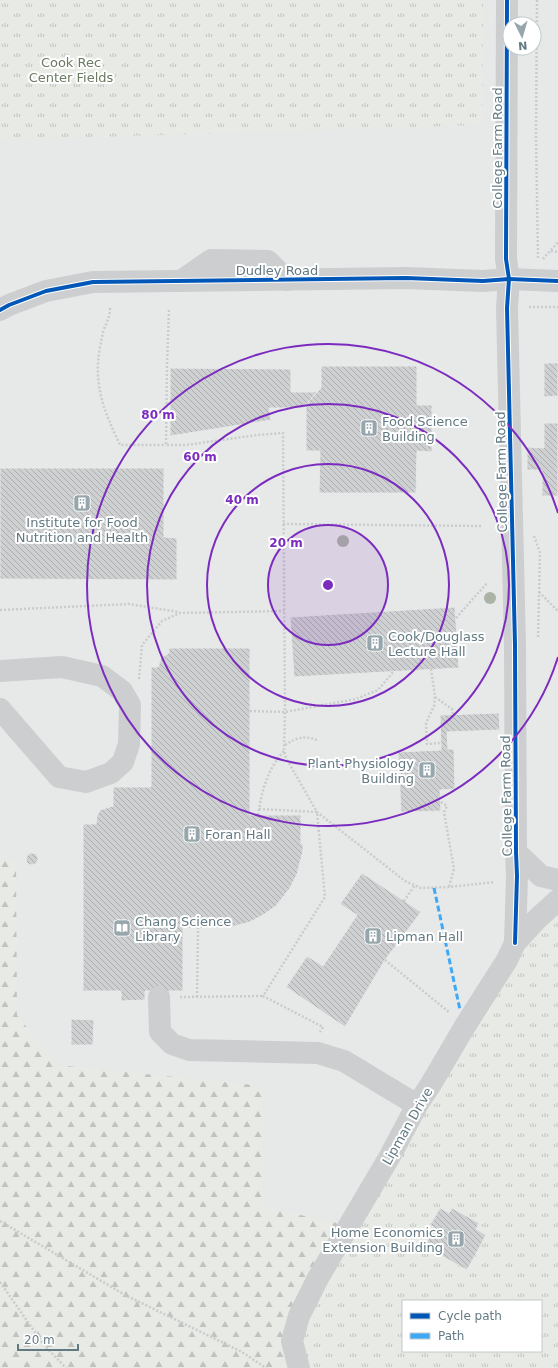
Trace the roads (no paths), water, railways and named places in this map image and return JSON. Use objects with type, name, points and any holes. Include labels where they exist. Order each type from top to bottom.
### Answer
[{"type":"street","name":"College Farm Road","points":[[507,0],[506,259],[509,279],[507,308],[515,645],[517,876],[515,943]]},
{"type":"street","name":"Dudley Road","points":[[0,310],[46,290],[93,282],[406,278],[483,281],[509,279],[558,281]]},
{"type":"street","points":[[0,671],[62,667],[102,676],[122,691],[130,705],[129,744],[123,762],[112,773],[86,782],[59,777],[0,709]]},
{"type":"street","points":[[516,852],[541,876],[558,880]]},
{"type":"street","name":"Lipman Drive","points":[[299,1368],[292,1341],[299,1316],[318,1278],[390,1156],[417,1105],[432,1084],[465,1026],[507,960],[515,943],[536,920],[558,900]]},
{"type":"street","points":[[159,997],[160,1032],[172,1044],[189,1050],[318,1053],[344,1061],[417,1105]]},
{"type":"place","name":"Food Science Building","points":[[369,428]]},
{"type":"place","name":"Institute for Food Nutrition and Health","points":[[82,503]]},
{"type":"place","name":"Cook/Douglass Lecture Hall","points":[[375,643]]},
{"type":"place","name":"Plant Physiology Building","points":[[427,770]]},
{"type":"place","name":"Foran Hall","points":[[192,834]]},
{"type":"place","name":"Chang Science Library","points":[[122,928]]},
{"type":"place","name":"Lipman Hall","points":[[373,936]]},
{"type":"place","name":"Home Economics Extension Building","points":[[456,1239]]},
{"type":"park label","name":"Cook Rec Center Fields","points":[[71,70]]}]
